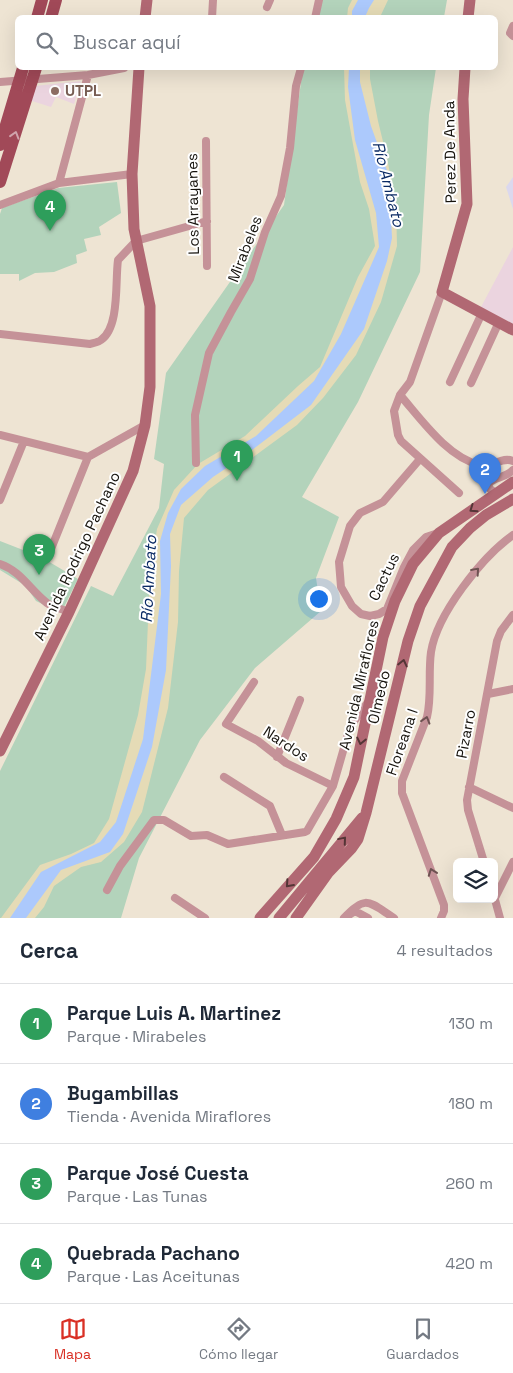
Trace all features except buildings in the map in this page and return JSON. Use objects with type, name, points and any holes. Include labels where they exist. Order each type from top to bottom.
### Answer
[{"type":"main road","points":[[38,15],[42,0]]},
{"type":"main road","points":[[51,15],[56,0]]},
{"type":"main road","points":[[145,15],[147,0]]},
{"type":"main road","points":[[468,15],[470,0]]},
{"type":"main road","name":"Avenida Rodrigo Pachano","points":[[0,751],[69,612],[133,471],[145,425],[150,387],[150,306],[134,230],[132,174],[139,70]]},
{"type":"main road","name":"Perez De Anda","points":[[442,292],[467,204],[463,99],[465,70]]},
{"type":"main road","points":[[0,182],[34,73]]},
{"type":"main road","points":[[0,145],[21,74]]},
{"type":"main road","points":[[442,292],[513,330]]},
{"type":"main road","name":"Avenida Miraflores","points":[[260,918],[314,857],[336,819],[354,777],[383,637],[395,601],[412,564],[439,533],[513,482]]},
{"type":"main road","name":"Olmedo","points":[[296,918],[328,873],[358,839],[408,640],[420,606],[452,548],[470,528],[486,515],[513,499]]},
{"type":"main road","points":[[279,918],[366,813]]},
{"type":"street","points":[[212,15],[213,0]]},
{"type":"street","points":[[316,15],[319,0]]},
{"type":"street","points":[[0,82],[21,74],[88,75],[114,70]]},
{"type":"street","name":"Mirabeles","points":[[196,463],[194,415],[209,353],[250,279],[265,232],[281,196],[290,148],[296,86],[300,70]]},
{"type":"street","points":[[59,183],[88,75]]},
{"type":"street","name":"Los Arrayanes","points":[[206,141],[207,266]]},
{"type":"street","points":[[0,205],[59,183],[132,174]]},
{"type":"street","points":[[0,334],[90,344],[101,340],[109,331],[114,316],[118,260],[136,241],[206,221]]},
{"type":"street","points":[[442,292],[410,382],[400,395],[394,411],[398,435],[401,441],[459,493]]},
{"type":"street","points":[[450,382],[482,313]]},
{"type":"street","points":[[471,383],[499,322]]},
{"type":"street","points":[[400,395],[444,444],[465,460],[482,466],[506,460],[513,461]]},
{"type":"street","points":[[51,549],[88,457],[145,425]]},
{"type":"street","points":[[0,435],[88,457]]},
{"type":"street","points":[[0,500],[24,441]]},
{"type":"street","name":"Cactus","points":[[420,459],[383,502],[360,513],[350,526],[339,562],[341,587],[352,606],[361,614],[370,616],[379,614],[387,609],[413,550],[426,537],[439,533]]},
{"type":"street","points":[[496,493],[490,489],[488,484],[490,481],[504,477],[513,470]]},
{"type":"street","name":"Floreana I","points":[[441,918],[444,905],[402,793],[402,784],[427,717],[431,652],[439,625],[472,576],[513,534]]},
{"type":"street","points":[[0,564],[10,568],[31,585],[47,603],[69,612]]},
{"type":"street","name":"Pizarro","points":[[483,858],[468,810],[467,800],[499,636],[513,615]]},
{"type":"street","name":"Nardos","points":[[254,682],[225,723],[258,741],[277,757],[333,786]]},
{"type":"street","points":[[488,694],[513,689]]},
{"type":"street","points":[[277,757],[300,700]]},
{"type":"street","points":[[107,890],[120,866],[156,819],[172,823],[191,836],[206,835],[227,844],[308,830],[333,786],[350,727],[370,700]]},
{"type":"street","points":[[0,736],[13,725]]},
{"type":"street","points":[[224,777],[270,806],[282,835]]},
{"type":"street","points":[[469,787],[513,808]]},
{"type":"street","points":[[498,891],[513,862]]},
{"type":"street","points":[[175,898],[205,918]]},
{"type":"street","points":[[344,918],[357,904],[366,903],[373,905],[394,918]]},
{"type":"street","points":[[496,903],[500,918]]},
{"type":"street","points":[[344,918],[354,911],[368,918]]},
{"type":"shaded area","name":"UTPL","points":[[81,81],[74,104],[56,97],[51,107],[29,100],[35,86]]},
{"type":"shaded area","points":[[513,177],[513,209],[506,187]]},
{"type":"shaded area","points":[[513,247],[513,324],[481,307]]},
{"type":"green space","points":[[321,0],[447,0],[444,15],[317,15]]},
{"type":"green space","points":[[303,70],[436,70],[429,115],[420,272],[358,402],[302,497],[339,517],[316,578],[321,611],[255,668],[200,740],[139,858],[121,918],[0,918],[0,771],[91,586],[113,596],[159,508],[164,464],[154,459],[166,373],[284,205]]},
{"type":"green space","points":[[117,182],[121,213],[99,227],[101,235],[84,239],[87,251],[76,255],[77,263],[54,272],[35,273],[19,281],[19,274],[0,274],[0,214],[2,208],[58,188]]},
{"type":"green space","points":[[0,541],[41,557],[78,579],[61,613],[36,601],[26,586],[0,570]]},
{"type":"sand","points":[[352,0],[388,0],[381,15],[347,15]]},
{"type":"sand","points":[[344,70],[370,70],[378,121],[396,204],[397,246],[381,302],[356,355],[323,398],[297,425],[208,490],[184,518],[179,571],[178,622],[168,708],[142,812],[124,842],[101,862],[81,867],[54,886],[44,907],[35,918],[1,918],[40,865],[71,854],[94,843],[109,819],[138,715],[146,669],[150,574],[157,529],[174,490],[198,464],[245,436],[320,367],[358,277],[375,246],[369,209],[360,182],[345,100]]},
{"type":"water","points":[[358,0],[374,0],[366,15],[352,15]]},
{"type":"water","name":"Río Ambato","points":[[349,70],[360,70],[360,82],[371,126],[389,176],[392,238],[387,261],[364,329],[311,405],[243,457],[213,477],[181,505],[170,534],[171,566],[166,670],[152,747],[123,834],[110,852],[61,870],[26,918],[10,918],[41,872],[100,842],[116,822],[143,739],[161,594],[160,541],[168,513],[181,489],[205,466],[256,436],[314,381],[341,334],[379,247],[376,213],[355,140],[348,87]]},
{"type":"place","name":"UTPL","points":[[55,91]]},
{"type":"place","name":"Quebrada Pachano","points":[[50,231]]},
{"type":"place","name":"Parque Luis A. Martinez","points":[[237,481]]},
{"type":"place","name":"Bugambillas","points":[[485,494]]},
{"type":"place","name":"Parque José Cuesta","points":[[39,575]]}]
